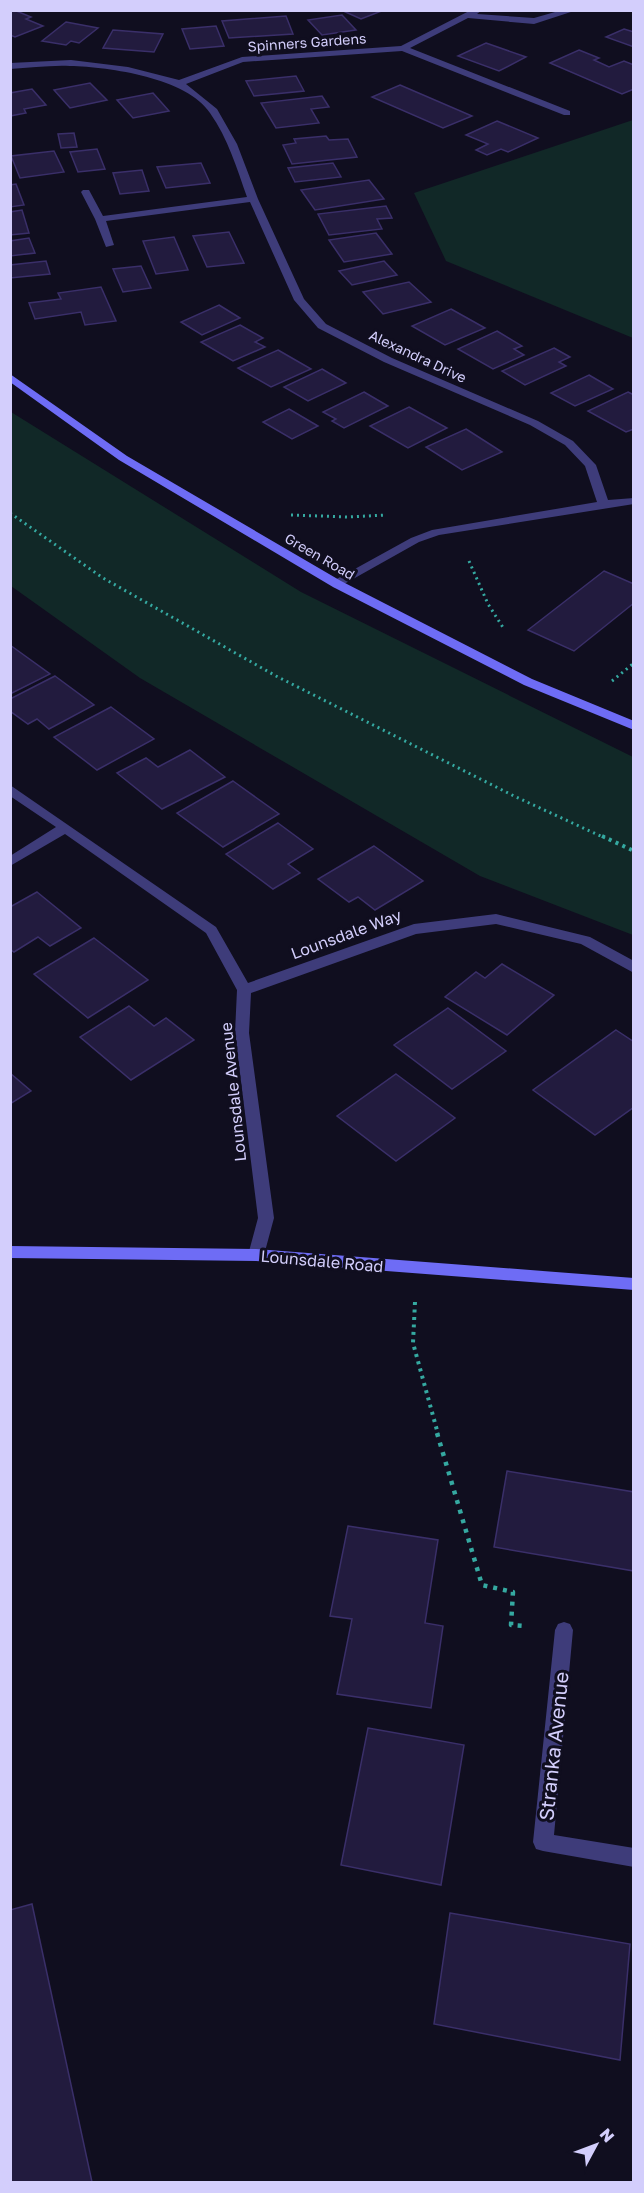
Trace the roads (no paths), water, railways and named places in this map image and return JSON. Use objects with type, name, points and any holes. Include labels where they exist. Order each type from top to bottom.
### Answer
[{"type":"street","name":"Spinners Gardens","points":[[180,83],[243,60],[403,48],[474,13],[534,21],[573,10]]},
{"type":"street","name":"Spinners Gardens","points":[[403,48],[567,113]]},
{"type":"street","name":"Alexandra Drive","points":[[10,66],[71,63],[128,70],[180,83],[213,109],[232,144],[253,199],[299,300],[322,326],[388,360],[534,423],[569,442],[590,465],[604,504]]},
{"type":"street","points":[[86,192],[100,219],[109,245]]},
{"type":"street","points":[[100,219],[253,199]]},
{"type":"street","name":"Green Road","points":[[10,377],[123,458],[337,584],[528,682],[633,726]]},
{"type":"street","points":[[337,584],[415,540],[436,532],[633,501]]},
{"type":"street","points":[[10,789],[211,930],[244,990]]},
{"type":"street","points":[[10,862],[64,828]]},
{"type":"street","name":"Lounsdale Way","points":[[244,990],[414,929],[496,919],[585,940],[633,968]]},
{"type":"street","name":"Lounsdale Avenue","points":[[244,990],[242,1034],[266,1218],[256,1255]]},
{"type":"street","name":"Lounsdale Road","points":[[10,1252],[256,1255],[633,1284]]},
{"type":"street","name":"Stranka Avenue","points":[[564,1630],[543,1842],[633,1858]]}]
